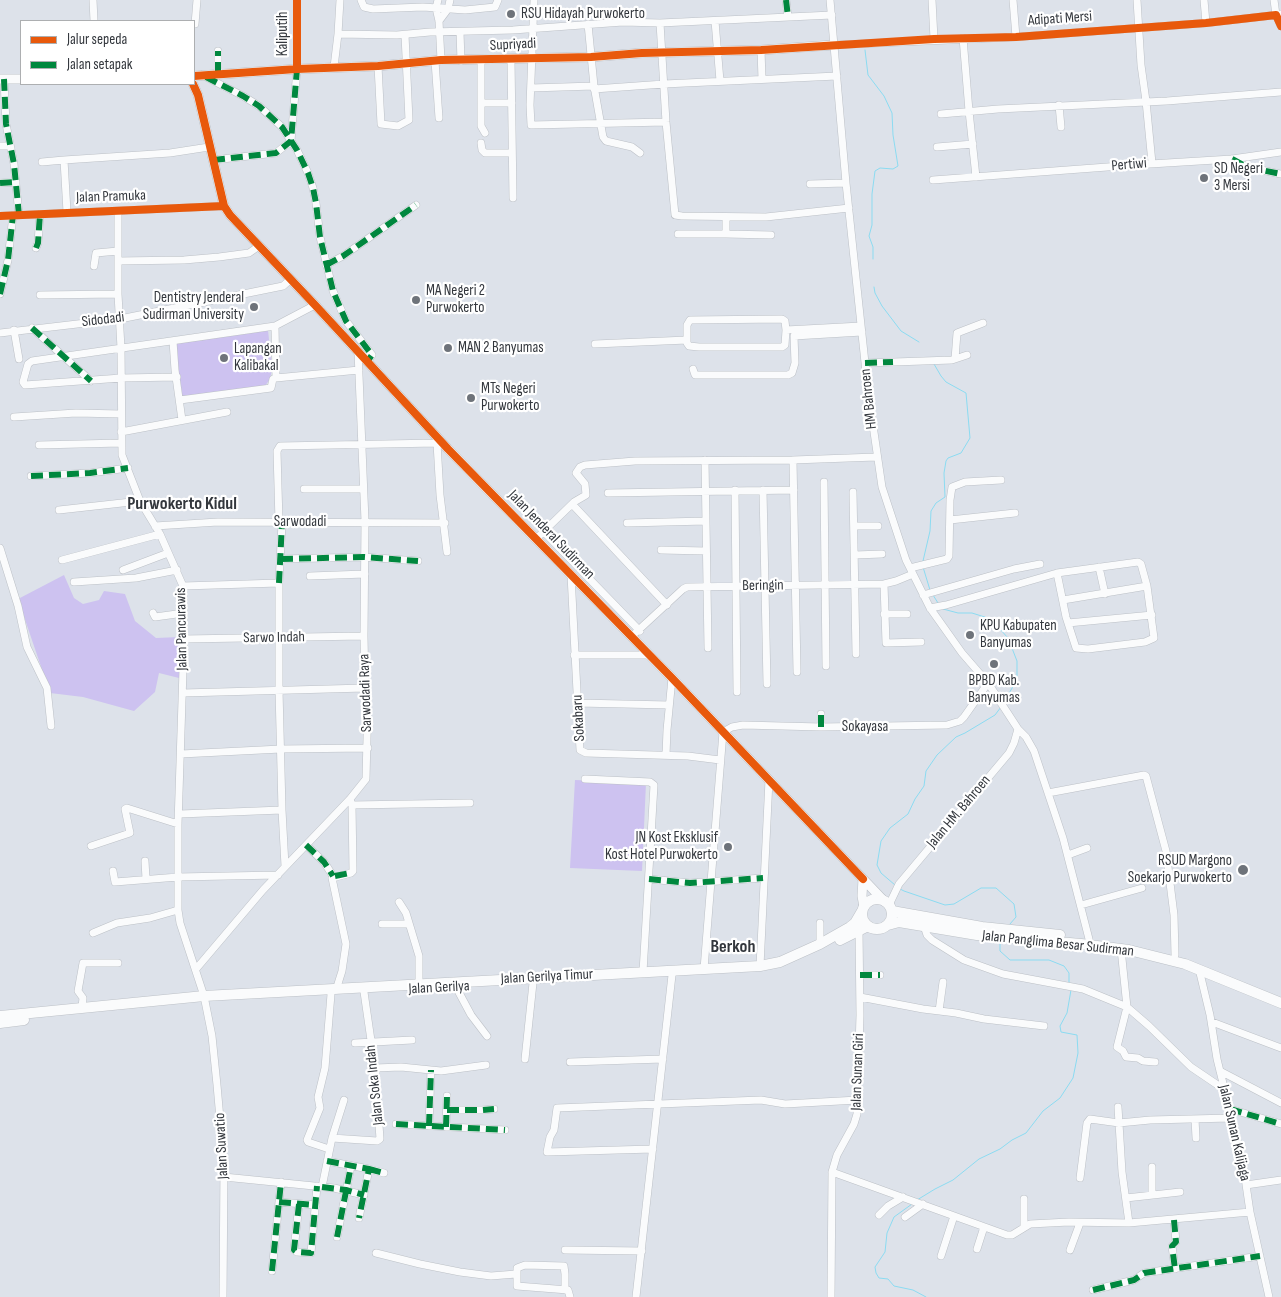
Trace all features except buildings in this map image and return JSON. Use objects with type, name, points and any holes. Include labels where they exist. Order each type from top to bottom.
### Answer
[{"type":"highway","points":[[888,905],[892,916],[888,925],[880,929],[864,928],[863,909],[867,903],[875,899],[888,905],[969,924],[980,931],[1089,939],[1175,955],[1281,998]]},
{"type":"highway","name":"Jalan Gerilya Timur","points":[[333,992],[419,984],[431,986],[643,972],[704,969],[735,970],[780,962],[820,944],[855,923],[863,909]]},
{"type":"highway","name":"Jalan Panglima Besar Sudirman","points":[[888,925],[899,922],[980,931],[990,936],[1121,949],[1185,964],[1281,1004]]},
{"type":"highway","name":"Jalan Gerilya","points":[[0,1016],[36,1016],[208,998],[672,976],[735,970],[758,972],[781,968],[818,952],[864,928]]},
{"type":"highway","name":"Jalan Gerilya","points":[[0,1023],[82,1007],[121,1007]]},
{"type":"main road","name":"Supriyadi","points":[[198,75],[438,61],[591,57],[834,45]]},
{"type":"main road","points":[[2,79],[20,79]]},
{"type":"main road","points":[[193,85],[198,95],[224,206]]},
{"type":"main road","name":"Jalan Jenderal Sudirman","points":[[224,206],[230,215],[316,305],[439,442],[672,678],[888,905]]},
{"type":"main road","points":[[863,879],[863,909]]},
{"type":"street","points":[[93,0],[94,20]]},
{"type":"street","points":[[196,0],[195,24],[204,24]]},
{"type":"street","name":"Kaliputih","points":[[291,141],[297,68],[297,0]]},
{"type":"street","points":[[334,67],[340,0]]},
{"type":"street","points":[[361,0],[364,7],[373,9],[437,4],[448,9],[490,8],[496,6],[498,0]]},
{"type":"street","points":[[439,21],[448,9],[450,0]]},
{"type":"street","points":[[534,0],[531,124],[666,122]]},
{"type":"street","points":[[786,0],[788,17]]},
{"type":"street","name":"HM Bahroen","points":[[830,0],[846,183],[865,364],[876,457],[882,487],[903,554],[932,607],[962,653],[999,698],[1018,729]]},
{"type":"street","points":[[932,0],[934,39]]},
{"type":"street","points":[[1013,0],[1016,36]]},
{"type":"street","points":[[1137,0],[1141,65],[1152,163]]},
{"type":"street","points":[[1204,0],[1206,23]]},
{"type":"street","points":[[1274,0],[1273,15],[1281,26]]},
{"type":"street","points":[[437,4],[439,21],[439,118]]},
{"type":"street","points":[[338,34],[405,35],[533,29],[623,22],[660,23],[832,15]]},
{"type":"street","name":"Adipati Mersi","points":[[834,45],[1140,28],[1273,15]]},
{"type":"street","points":[[715,21],[720,81]]},
{"type":"street","points":[[660,23],[666,122],[675,215],[766,217],[849,208]]},
{"type":"street","points":[[588,24],[594,88],[603,137],[606,141],[632,147],[640,153]]},
{"type":"street","points":[[460,32],[461,61]]},
{"type":"street","points":[[378,66],[381,124],[398,126],[409,120],[405,35]]},
{"type":"street","points":[[963,38],[976,177]]},
{"type":"street","points":[[761,50],[762,79]]},
{"type":"street","points":[[218,51],[218,74]]},
{"type":"street","points":[[481,60],[481,126],[484,133]]},
{"type":"street","points":[[511,60],[513,198]]},
{"type":"street","points":[[198,75],[243,96],[259,106],[276,120],[291,141],[308,173],[313,188],[320,237],[333,291],[346,321],[372,355],[367,362]]},
{"type":"street","points":[[531,88],[594,88],[837,76]]},
{"type":"street","points":[[0,294],[16,215],[16,182],[6,124],[2,79]]},
{"type":"street","points":[[941,114],[1281,92]]},
{"type":"street","points":[[481,103],[512,103]]},
{"type":"street","points":[[1059,105],[1061,127]]},
{"type":"street","points":[[213,160],[276,153],[291,141]]},
{"type":"street","points":[[481,143],[483,153],[512,153]]},
{"type":"street","points":[[937,147],[973,144]]},
{"type":"street","points":[[0,146],[10,146]]},
{"type":"street","points":[[42,162],[113,158],[209,147]]},
{"type":"street","name":"Pertiwi","points":[[933,180],[1152,163],[1232,159],[1281,152]]},
{"type":"street","points":[[1232,159],[1248,167],[1281,174]]},
{"type":"street","points":[[64,160],[67,212]]},
{"type":"street","points":[[0,183],[16,182]]},
{"type":"street","points":[[810,184],[846,183]]},
{"type":"street","points":[[326,265],[343,256],[416,205]]},
{"type":"street","name":"Jalan Pramuka","points":[[0,216],[224,206]]},
{"type":"street","name":"Jalan Pancurawis","points":[[118,211],[121,443],[123,460],[128,468],[140,501],[160,534],[183,586],[184,639],[180,814],[178,824],[178,910],[180,923],[208,998]]},
{"type":"street","points":[[36,248],[38,244],[40,214]]},
{"type":"street","points":[[726,216],[726,234]]},
{"type":"street","points":[[678,234],[771,235]]},
{"type":"street","points":[[118,261],[219,257],[249,253],[259,246]]},
{"type":"street","points":[[94,266],[96,253],[118,251]]},
{"type":"street","name":"Sidodadi","points":[[0,333],[120,319],[281,287],[291,279]]},
{"type":"street","points":[[40,295],[118,294]]},
{"type":"street","points":[[177,377],[121,378],[23,384],[30,361],[275,326],[316,305]]},
{"type":"street","points":[[782,319],[785,321],[786,330],[785,345],[782,347],[687,346],[687,323],[690,320],[782,319]]},
{"type":"street","points":[[955,359],[957,333],[983,323]]},
{"type":"street","points":[[275,326],[276,378]]},
{"type":"street","points":[[32,328],[91,381]]},
{"type":"street","points":[[786,330],[862,329]]},
{"type":"street","points":[[694,369],[695,375],[788,375],[792,373],[795,363],[794,336],[862,329]]},
{"type":"street","points":[[14,330],[19,359]]},
{"type":"street","points":[[595,344],[687,340]]},
{"type":"street","points":[[173,341],[182,420]]},
{"type":"street","name":"Sarwodadi Raya","points":[[196,969],[278,874],[351,802],[366,779],[368,696],[365,688],[364,636],[365,521],[358,351]]},
{"type":"street","points":[[865,364],[948,361],[967,355]]},
{"type":"street","points":[[180,400],[271,388],[272,379],[276,378],[359,370]]},
{"type":"street","points":[[120,432],[227,412]]},
{"type":"street","points":[[14,417],[76,413],[121,414]]},
{"type":"street","points":[[286,866],[282,810],[279,690],[279,583],[281,559],[277,451],[279,447],[439,442],[440,495],[445,523],[447,552]]},
{"type":"street","points":[[39,445],[121,443]]},
{"type":"street","points":[[536,539],[572,504],[586,495],[585,484],[576,473],[580,467],[585,465],[635,461],[792,460],[876,457]]},
{"type":"street","points":[[705,460],[708,648]]},
{"type":"street","points":[[792,460],[797,672]]},
{"type":"street","points":[[31,476],[90,473],[128,468]]},
{"type":"street","points":[[1001,480],[965,482],[952,486],[950,520],[1015,513]]},
{"type":"street","points":[[824,482],[826,666]]},
{"type":"street","points":[[304,489],[364,489]]},
{"type":"street","points":[[734,490],[737,692]]},
{"type":"street","points":[[763,490],[767,684]]},
{"type":"street","points":[[608,493],[794,490]]},
{"type":"street","points":[[853,492],[856,654]]},
{"type":"street","points":[[60,510],[140,501]]},
{"type":"street","points":[[572,504],[667,605]]},
{"type":"street","name":"Beringin","points":[[631,637],[640,631],[685,588],[826,586],[884,584],[896,581],[913,570],[947,559],[949,556],[950,520]]},
{"type":"street","name":"Sarwodadi","points":[[155,526],[218,522],[365,521],[445,523]]},
{"type":"street","points":[[627,523],[706,521]]},
{"type":"street","points":[[854,526],[878,526]]},
{"type":"street","points":[[544,532],[640,631]]},
{"type":"street","points":[[62,560],[160,534]]},
{"type":"street","points":[[0,548],[18,606],[27,647],[47,688],[51,726]]},
{"type":"street","points":[[661,550],[706,551]]},
{"type":"street","points":[[123,570],[168,553]]},
{"type":"street","points":[[855,555],[882,554]]},
{"type":"street","points":[[281,559],[364,557],[418,560]]},
{"type":"street","points":[[932,607],[946,605],[1056,573],[1138,562],[1141,564],[1147,586],[1152,615],[1155,635],[1151,641],[1088,649],[1076,648],[1056,573]]},
{"type":"street","points":[[926,594],[1014,569],[1040,564]]},
{"type":"street","points":[[1099,567],[1104,594]]},
{"type":"street","points":[[74,582],[136,578],[177,570]]},
{"type":"street","points":[[310,576],[365,574]]},
{"type":"street","name":"Sokabaru","points":[[571,575],[574,655],[580,748],[582,751],[720,760]]},
{"type":"street","points":[[183,586],[279,583]]},
{"type":"street","points":[[884,584],[886,643],[921,642]]},
{"type":"street","points":[[1063,600],[1147,586]]},
{"type":"street","points":[[601,606],[609,599]]},
{"type":"street","points":[[153,613],[155,617],[184,613]]},
{"type":"street","points":[[884,614],[907,614]]},
{"type":"street","points":[[617,622],[624,615]]},
{"type":"street","points":[[1068,623],[1152,615]]},
{"type":"street","name":"Sarwo Indah","points":[[184,639],[364,636]]},
{"type":"street","points":[[574,655],[649,655]]},
{"type":"street","points":[[666,755],[672,678]]},
{"type":"street","name":"Sokayasa","points":[[723,732],[738,726],[947,725],[960,721],[964,717],[988,683]]},
{"type":"street","points":[[183,693],[365,688]]},
{"type":"street","points":[[578,703],[669,705]]},
{"type":"street","points":[[821,714],[821,727]]},
{"type":"street","points":[[1018,729],[1026,737],[1034,751],[1048,792],[1068,855],[1089,939]]},
{"type":"street","name":"Jalan HM. Bahroen","points":[[888,905],[897,886],[1008,753],[1014,743],[1018,729]]},
{"type":"street","points":[[704,969],[723,732]]},
{"type":"street","points":[[181,754],[280,749],[368,748]]},
{"type":"street","points":[[1048,792],[1146,776],[1166,851],[1174,915],[1175,955]]},
{"type":"street","points":[[585,779],[653,783],[655,788],[643,972]]},
{"type":"street","points":[[760,966],[769,780]]},
{"type":"street","points":[[333,876],[353,871],[351,802],[470,803]]},
{"type":"street","points":[[91,846],[130,832],[127,808],[178,824]]},
{"type":"street","points":[[180,814],[282,810]]},
{"type":"street","points":[[306,845],[324,862],[333,876],[332,879],[346,944],[344,965],[333,992],[325,1068],[318,1097],[320,1108],[307,1140],[308,1142],[329,1148]]},
{"type":"street","points":[[1068,855],[1088,848]]},
{"type":"street","points":[[145,862],[146,879]]},
{"type":"street","points":[[113,871],[115,882],[178,877],[278,874]]},
{"type":"street","points":[[649,879],[680,883],[710,883],[763,878]]},
{"type":"street","points":[[1081,905],[1142,888]]},
{"type":"street","points":[[399,902],[406,913],[419,957],[419,984]]},
{"type":"street","points":[[93,933],[111,925],[150,918],[178,910]]},
{"type":"street","points":[[820,923],[820,944]]},
{"type":"street","points":[[382,924],[409,924]]},
{"type":"street","points":[[924,926],[932,940],[964,960],[1003,974],[1083,989],[1127,1007],[1191,1067],[1225,1090]]},
{"type":"street","name":"Jalan Sunan Giri","points":[[831,1297],[832,1172],[837,1155],[856,1120],[860,975],[864,928]]},
{"type":"street","points":[[1121,949],[1127,1007],[1117,1047],[1123,1051],[1126,1057],[1155,1062]]},
{"type":"street","points":[[82,1007],[83,999],[78,991],[83,964],[118,963]]},
{"type":"street","name":"Jalan Sunan Kalijaga","points":[[1199,970],[1212,1022],[1220,1070],[1232,1118],[1269,1297]]},
{"type":"street","points":[[860,975],[880,975]]},
{"type":"street","points":[[636,1297],[672,976]]},
{"type":"street","points":[[525,1059],[533,982]]},
{"type":"street","points":[[938,1011],[943,982]]},
{"type":"street","points":[[456,987],[471,1015],[487,1036]]},
{"type":"street","name":"Jalan Soka Indah","points":[[332,1138],[377,1141],[380,1139],[375,1068],[364,992]]},
{"type":"street","points":[[860,997],[984,1019],[1044,1026]]},
{"type":"street","name":"Jalan Suwatio","points":[[208,998],[224,1150],[223,1297]]},
{"type":"street","points":[[1212,1022],[1281,1048]]},
{"type":"street","points":[[355,1042],[412,1040]]},
{"type":"street","points":[[570,1062],[664,1059]]},
{"type":"street","points":[[375,1068],[401,1067],[447,1071],[486,1065]]},
{"type":"street","points":[[429,1126],[431,1070]]},
{"type":"street","points":[[1220,1070],[1281,1103]]},
{"type":"street","points":[[446,1127],[447,1096]]},
{"type":"street","points":[[299,1204],[294,1250],[296,1252],[309,1253],[312,1252],[319,1187],[344,1100]]},
{"type":"street","points":[[653,1149],[547,1152],[550,1137],[554,1130],[556,1108],[761,1100],[785,1104],[858,1100]]},
{"type":"street","points":[[1118,1107],[1118,1123],[1129,1223]]},
{"type":"street","points":[[447,1110],[494,1109]]},
{"type":"street","points":[[1230,1109],[1281,1124]]},
{"type":"street","points":[[1080,1178],[1082,1152],[1088,1120],[1095,1118],[1118,1123],[1232,1118]]},
{"type":"street","points":[[1195,1119],[1196,1138]]},
{"type":"street","points":[[396,1124],[505,1130]]},
{"type":"street","points":[[327,1161],[384,1173]]},
{"type":"street","points":[[337,1237],[351,1166]]},
{"type":"street","points":[[1152,1167],[1152,1195]]},
{"type":"street","points":[[359,1218],[369,1169]]},
{"type":"street","points":[[832,1172],[1006,1236],[1012,1235],[1030,1224],[1129,1223],[1250,1212]]},
{"type":"street","points":[[224,1177],[346,1190],[364,1195]]},
{"type":"street","points":[[1246,1185],[1281,1180]]},
{"type":"street","points":[[272,1271],[281,1182]]},
{"type":"street","points":[[1126,1198],[1180,1192]]},
{"type":"street","points":[[879,1215],[888,1206],[906,1198]]},
{"type":"street","points":[[1024,1199],[1024,1227]]},
{"type":"street","points":[[279,1202],[316,1205]]},
{"type":"street","points":[[905,1217],[922,1204]]},
{"type":"street","points":[[940,1256],[954,1216]]},
{"type":"street","points":[[1174,1220],[1176,1242],[1172,1246],[1175,1269]]},
{"type":"street","points":[[1070,1250],[1080,1223]]},
{"type":"street","points":[[977,1249],[984,1227]]},
{"type":"street","points":[[565,1250],[642,1251]]},
{"type":"street","points":[[376,1253],[460,1272],[490,1276],[516,1274]]},
{"type":"street","points":[[1093,1290],[1134,1280],[1144,1273],[1260,1256]]},
{"type":"street","points":[[565,1290],[564,1266],[525,1265],[517,1268],[517,1286],[565,1290],[570,1292],[570,1297]]},
{"type":"shaded area","name":"Lapangan Kalibakal","points":[[268,330],[272,369],[270,379],[265,386],[183,401],[176,344],[179,342]]},
{"type":"shaded area","points":[[64,575],[74,598],[83,604],[99,600],[104,591],[125,594],[135,621],[156,638],[180,637],[179,678],[159,673],[155,692],[134,711],[83,697],[50,693],[18,599]]},
{"type":"shaded area","points":[[575,780],[646,783],[642,871],[570,868]]},
{"type":"waterway","points":[[865,50],[868,75],[884,96],[892,113],[898,166],[893,169],[880,168],[875,171],[872,194],[872,225],[869,236],[873,247],[873,259]]},
{"type":"waterway","points":[[874,287],[882,306],[901,331],[919,342]]},
{"type":"waterway","points":[[923,561],[930,531],[931,511],[936,503],[945,497],[944,473],[946,461],[948,458],[961,453],[970,438],[966,393],[946,382],[934,364]]},
{"type":"waterway","points":[[923,567],[930,590]]},
{"type":"waterway","points":[[933,595],[938,603]]},
{"type":"waterway","points":[[943,609],[958,613],[972,613],[991,619],[1008,638],[1017,661],[1017,675],[1015,683],[1004,702]]},
{"type":"waterway","points":[[895,885],[881,873],[877,865],[881,841],[890,828],[908,814],[924,786],[926,771],[937,755],[956,737],[995,715],[1001,707]]},
{"type":"waterway","points":[[900,889],[945,905],[954,904],[981,888],[996,888],[1014,904],[1016,917],[1010,924]]},
{"type":"waterway","points":[[1000,941],[1000,951],[1010,960],[1049,960],[1064,966],[1069,973],[1069,984]]},
{"type":"waterway","points":[[917,1200],[953,1180],[979,1159],[1026,1133],[1043,1111],[1060,1098],[1073,1078],[1078,1053],[1077,1035],[1061,1032],[1060,1026],[1067,1013],[1071,990]]},
{"type":"waterway","points":[[912,1204],[894,1217],[887,1233],[885,1252],[875,1267],[879,1278],[888,1279],[894,1286],[913,1290],[926,1297]]},
{"type":"marked path","points":[[786,0],[788,17]]},
{"type":"marked path","points":[[218,51],[218,74]]},
{"type":"marked path","points":[[213,160],[276,153],[291,141],[297,69]]},
{"type":"marked path","points":[[206,77],[259,106],[282,127],[297,150],[313,188],[320,237],[333,291],[346,321],[372,355],[367,362]]},
{"type":"marked path","points":[[4,79],[6,124],[14,164],[19,215]]},
{"type":"marked path","points":[[1232,159],[1247,167],[1281,174]]},
{"type":"marked path","points":[[0,183],[16,182]]},
{"type":"marked path","points":[[326,265],[343,256],[416,205]]},
{"type":"marked path","points":[[36,248],[40,214]]},
{"type":"marked path","points":[[0,294],[8,260],[13,215]]},
{"type":"marked path","points":[[32,328],[91,381]]},
{"type":"marked path","points":[[865,363],[893,362]]},
{"type":"marked path","points":[[31,476],[90,473],[128,468]]},
{"type":"marked path","points":[[279,583],[282,523]]},
{"type":"marked path","points":[[281,559],[364,557],[418,561]]},
{"type":"marked path","points":[[821,714],[821,727]]},
{"type":"marked path","points":[[306,845],[324,862],[333,876]]},
{"type":"marked path","points":[[335,876],[350,873]]},
{"type":"marked path","points":[[649,879],[690,883],[763,878]]},
{"type":"marked path","points":[[860,975],[880,975]]},
{"type":"marked path","points":[[429,1126],[431,1070]]},
{"type":"marked path","points":[[446,1127],[447,1096]]},
{"type":"marked path","points":[[447,1110],[494,1109]]},
{"type":"marked path","points":[[1230,1109],[1281,1124]]},
{"type":"marked path","points":[[396,1124],[505,1130]]},
{"type":"marked path","points":[[327,1161],[369,1169],[359,1218]]},
{"type":"marked path","points":[[337,1237],[351,1166]]},
{"type":"marked path","points":[[369,1169],[384,1173]]},
{"type":"marked path","points":[[272,1271],[281,1182]]},
{"type":"marked path","points":[[299,1204],[294,1250],[311,1253],[317,1186]]},
{"type":"marked path","points":[[322,1187],[346,1190],[364,1195]]},
{"type":"marked path","points":[[279,1202],[316,1205]]},
{"type":"marked path","points":[[1174,1220],[1176,1242],[1172,1246],[1175,1269]]},
{"type":"marked path","points":[[1093,1290],[1134,1280],[1144,1273],[1260,1256]]},
{"type":"cycle path","points":[[297,0],[297,69]]},
{"type":"cycle path","points":[[195,76],[378,66],[441,60],[591,57],[642,53],[761,50],[934,39],[1016,37],[1206,23],[1276,15],[1281,26]]},
{"type":"cycle path","points":[[193,85],[198,95],[224,206],[230,215],[448,449],[672,678],[863,879]]},
{"type":"cycle path","points":[[0,216],[224,206]]},
{"type":"place","name":"RSU Hidayah Purwokerto","points":[[511,14]]},
{"type":"place","name":"SD Negeri 3 Mersi","points":[[1204,178]]},
{"type":"place","name":"MA Negeri 2 Purwokerto","points":[[416,300]]},
{"type":"place","name":"Dentistry Jenderal Sudirman University","points":[[254,307]]},
{"type":"place","name":"MAN 2 Banyumas","points":[[448,348]]},
{"type":"place","name":"Lapangan Kalibakal","points":[[224,358]]},
{"type":"place","name":"MTs Negeri Purwokerto","points":[[471,398]]},
{"type":"place","name":"KPU Kabupaten Banyumas","points":[[970,635]]},
{"type":"place","name":"BPBD Kab. Banyumas","points":[[994,664]]},
{"type":"place","name":"JN Kost Eksklusif Kost Hotel Purwokerto","points":[[728,847]]},
{"type":"place","name":"RSUD Margono Soekarjo Purwokerto","points":[[1243,870]]},
{"type":"district","name":"Purwokerto Kidul","points":[[182,504]]},
{"type":"district","name":"Berkoh","points":[[733,947]]}]
